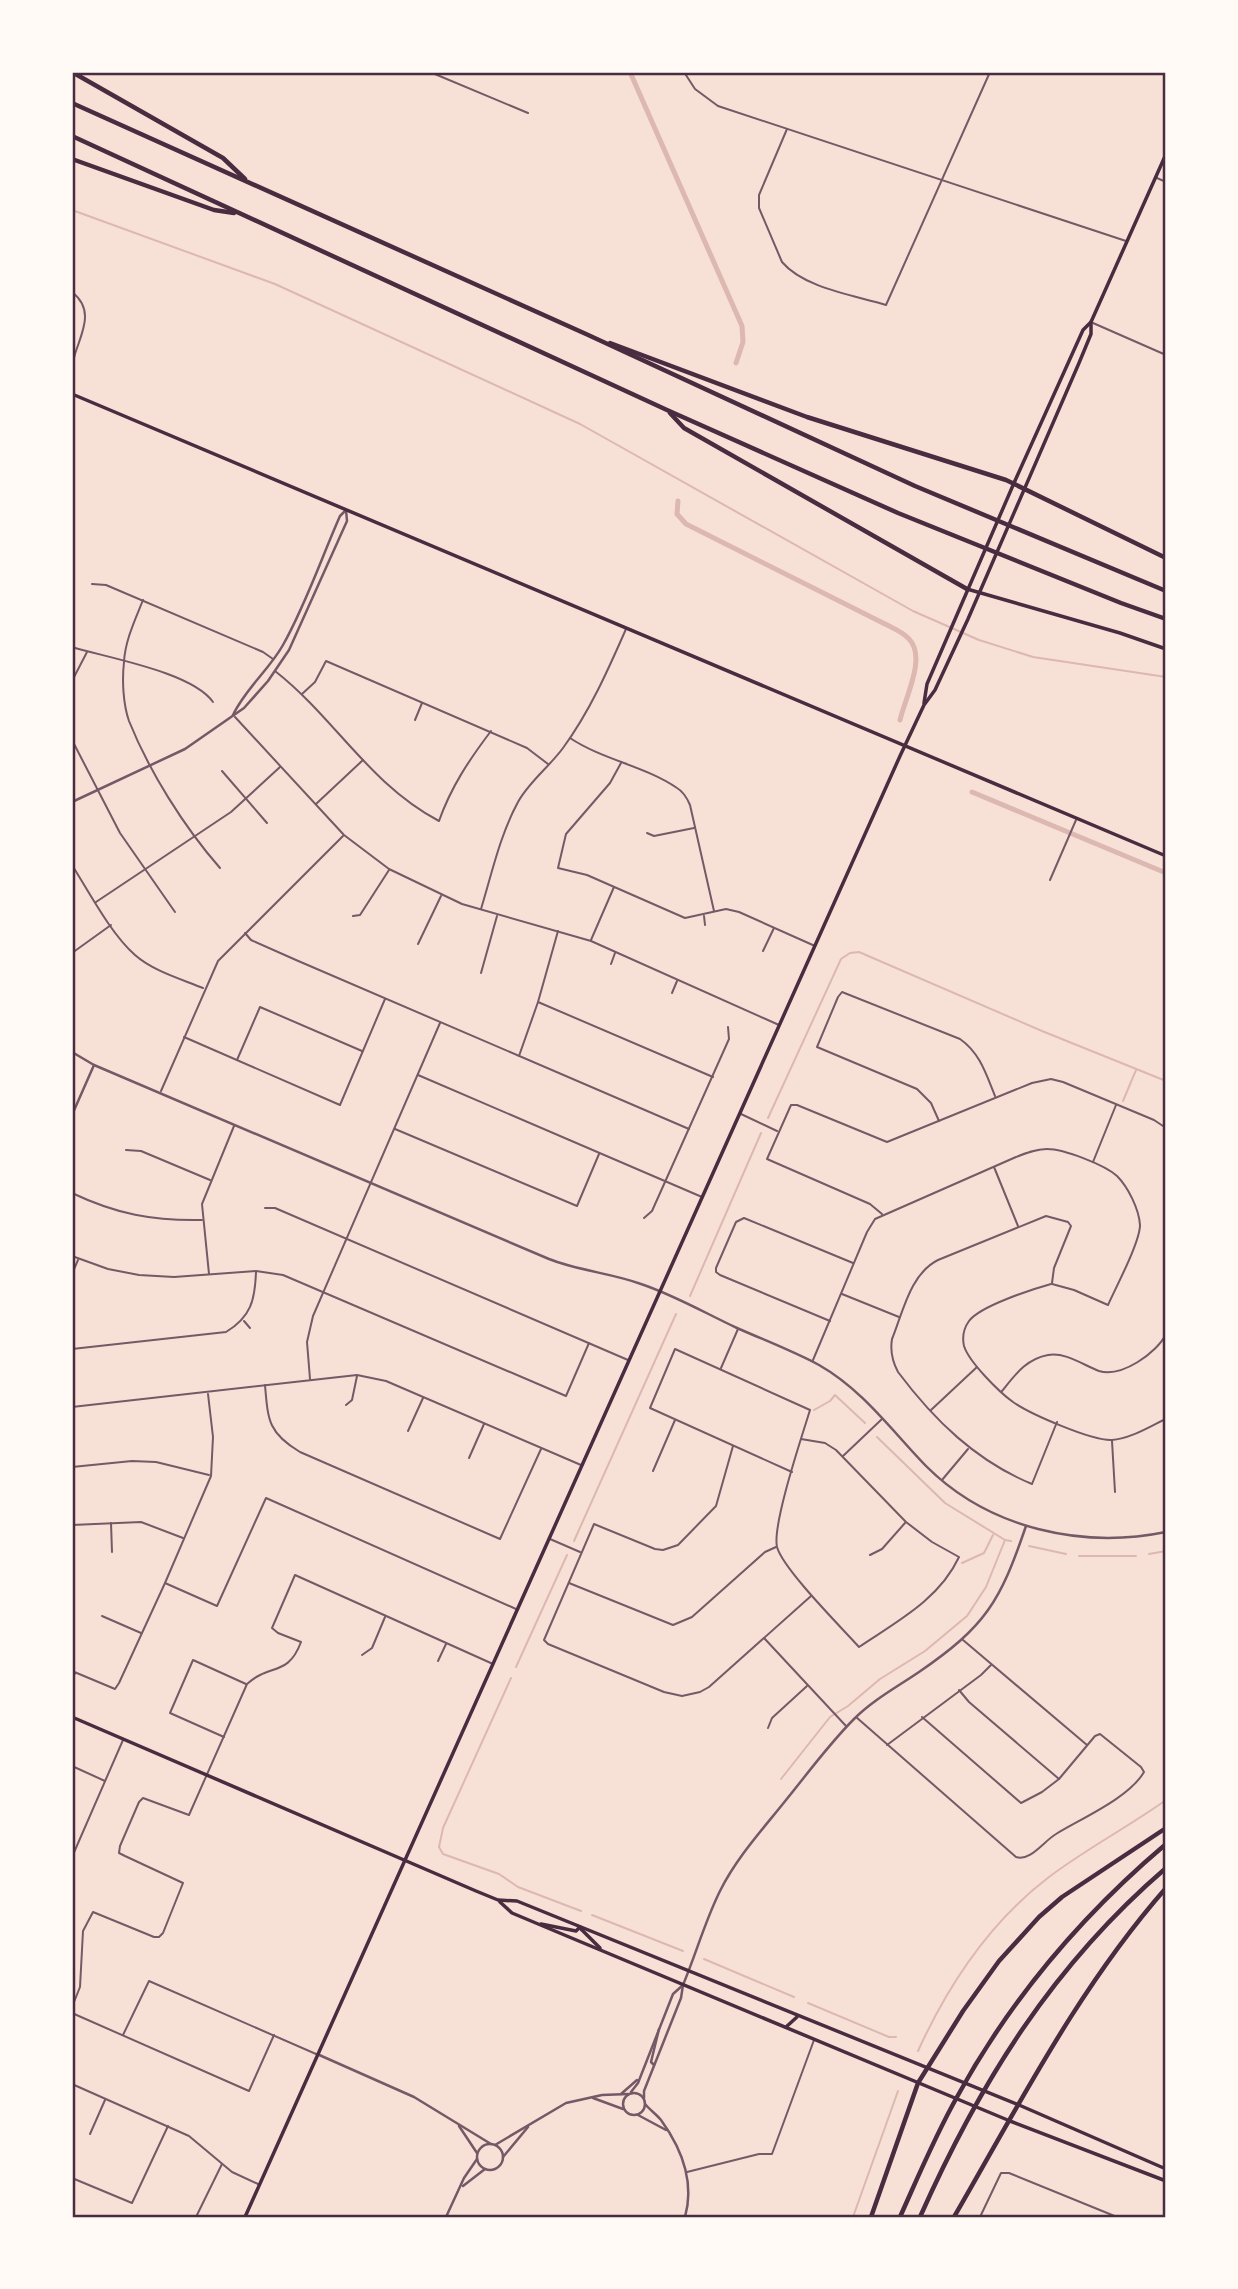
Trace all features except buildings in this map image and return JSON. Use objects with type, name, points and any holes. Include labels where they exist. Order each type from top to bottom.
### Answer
[{"type":"highway","points":[[72,72],[223,158],[248,182]]},
{"type":"highway","points":[[72,103],[586,334],[915,486],[1166,591]]},
{"type":"highway","points":[[72,136],[667,410],[898,513],[1166,619]]},
{"type":"highway","points":[[72,159],[214,210],[242,214]]},
{"type":"highway","points":[[586,334],[675,365],[807,417],[1014,483],[1166,558]]},
{"type":"highway","points":[[667,410],[684,428],[967,589]]},
{"type":"highway","points":[[871,2217],[918,2083],[983,1982],[1014,1942],[1039,1917],[1075,1888],[1166,1828]]},
{"type":"highway","points":[[900,2217],[947,2115],[972,2070],[1009,2014],[1053,1957],[1113,1891],[1166,1844]]},
{"type":"highway","points":[[920,2217],[964,2123],[1024,2025],[1069,1966],[1115,1916],[1166,1868]]},
{"type":"highway","points":[[954,2217],[1089,1986],[1166,1888]]},
{"type":"main road","points":[[924,705],[927,684],[1006,499],[1083,330],[1091,322],[1166,154]]},
{"type":"main road","points":[[244,2217],[924,705],[935,690],[968,619],[1091,334],[1091,322]]},
{"type":"main road","points":[[72,394],[1166,856]]},
{"type":"main road","points":[[967,589],[1121,633],[1166,649]]},
{"type":"main road","points":[[72,1717],[403,1861],[498,1900],[517,1901],[1019,2105],[1166,2169]]},
{"type":"main road","points":[[498,1900],[512,1913],[682,1985],[1010,2121],[1166,2181]]},
{"type":"main road","points":[[536,1923],[551,1924],[570,1931],[576,1931],[580,1927]]},
{"type":"main road","points":[[580,1927],[588,1938],[605,1952]]},
{"type":"main road","points":[[786,2027],[797,2017]]},
{"type":"street","points":[[430,72],[528,113]]},
{"type":"street","points":[[684,72],[695,89],[718,106],[1127,242]]},
{"type":"street","points":[[787,129],[759,202],[759,208],[782,262],[807,281],[886,306],[940,179],[990,72]]},
{"type":"street","points":[[1156,177],[1166,182]]},
{"type":"street","points":[[72,292],[81,301],[86,315],[86,325],[72,359],[72,371]]},
{"type":"street","points":[[1091,322],[1166,355]]},
{"type":"street","points":[[233,715],[238,703],[274,659],[286,639],[340,516],[346,510]]},
{"type":"street","points":[[72,802],[185,749],[244,708],[275,671],[293,643],[347,521],[346,510]]},
{"type":"street","points":[[92,584],[106,585],[143,600],[274,659]]},
{"type":"street","points":[[143,600],[130,633],[124,662],[124,696],[128,719],[162,786],[194,835],[220,867]]},
{"type":"street","points":[[481,910],[510,817],[523,794],[569,737],[601,686],[626,629]]},
{"type":"street","points":[[286,639],[293,643]]},
{"type":"street","points":[[72,647],[150,668],[205,692],[213,702]]},
{"type":"street","points":[[72,681],[88,652]]},
{"type":"street","points":[[302,694],[314,682],[326,661],[491,731],[532,751],[549,765]]},
{"type":"street","points":[[275,671],[302,694],[397,794],[439,821],[448,795],[467,762],[491,731]]},
{"type":"street","points":[[415,720],[423,702]]},
{"type":"street","points":[[233,715],[344,835],[389,869],[441,895],[481,910],[591,941],[780,1025]]},
{"type":"street","points":[[569,737],[588,749],[676,787],[688,799],[714,911]]},
{"type":"street","points":[[72,740],[120,833],[175,912]]},
{"type":"street","points":[[315,804],[363,760]]},
{"type":"street","points":[[621,763],[610,783],[566,834],[558,868],[587,875],[685,918],[726,909],[739,912],[816,946]]},
{"type":"street","points":[[96,902],[231,812],[280,767]]},
{"type":"street","points":[[222,771],[267,823]]},
{"type":"street","points":[[1050,880],[1076,819]]},
{"type":"street","points":[[647,833],[654,836],[695,828]]},
{"type":"street","points":[[160,1092],[218,961],[344,835]]},
{"type":"street","points":[[72,865],[120,939],[135,955],[204,988]]},
{"type":"street","points":[[353,916],[359,915],[389,869]]},
{"type":"street","points":[[591,941],[614,886]]},
{"type":"street","points":[[418,944],[441,895]]},
{"type":"street","points":[[481,973],[497,915]]},
{"type":"street","points":[[704,915],[705,925]]},
{"type":"street","points":[[72,953],[111,925]]},
{"type":"street","points":[[763,951],[774,927]]},
{"type":"street","points":[[519,1056],[538,1002],[558,930]]},
{"type":"street","points":[[245,933],[251,940],[689,1129]]},
{"type":"street","points":[[611,964],[616,952]]},
{"type":"street","points":[[672,993],[678,980]]},
{"type":"street","points":[[939,1121],[931,1103],[917,1089],[817,1047],[842,992],[960,1039],[979,1058],[995,1097]]},
{"type":"street","points":[[183,1037],[340,1105],[385,998]]},
{"type":"street","points":[[538,1002],[713,1077]]},
{"type":"street","points":[[237,1060],[260,1007],[363,1051]]},
{"type":"street","points":[[310,1380],[307,1334],[323,1291],[440,1022]]},
{"type":"street","points":[[644,1217],[652,1211],[713,1077],[729,1039],[728,1027]]},
{"type":"street","points":[[72,1052],[94,1065],[556,1262],[571,1268],[629,1280],[660,1292],[812,1362],[850,1387],[942,1480],[975,1503],[1026,1526],[1062,1535],[1094,1538],[1129,1538],[1166,1532]]},
{"type":"street","points":[[72,1115],[94,1065]]},
{"type":"street","points":[[417,1075],[703,1197]]},
{"type":"street","points":[[883,1214],[870,1204],[767,1159],[791,1105],[797,1105],[887,1142],[1031,1083],[1051,1080],[1117,1104],[1166,1128]]},
{"type":"street","points":[[1093,1163],[1117,1104]]},
{"type":"street","points":[[740,1114],[778,1131]]},
{"type":"street","points":[[209,1276],[202,1204],[234,1125]]},
{"type":"street","points":[[394,1129],[577,1206],[600,1152]]},
{"type":"street","points":[[812,1362],[870,1226],[883,1214],[1021,1154],[1046,1149],[1068,1153],[1115,1173],[1126,1186],[1135,1205],[1140,1227],[1108,1305],[1074,1290],[1052,1284],[985,1309],[970,1319],[964,1330],[963,1343],[978,1367],[1001,1391],[1024,1408],[1093,1437],[1112,1440],[1129,1436],[1166,1419]]},
{"type":"street","points":[[127,1150],[141,1151],[211,1181]]},
{"type":"street","points":[[994,1167],[1018,1226]]},
{"type":"street","points":[[72,1193],[114,1210],[144,1218],[203,1220]]},
{"type":"street","points":[[265,1208],[275,1208],[629,1361]]},
{"type":"street","points":[[1052,1284],[1054,1268],[1071,1226],[1068,1222],[1046,1216],[924,1268],[916,1279],[892,1339],[893,1363],[902,1378],[968,1448],[994,1466],[1032,1484],[1057,1422]]},
{"type":"street","points":[[831,1322],[716,1272],[716,1268],[739,1219],[744,1218],[853,1263]]},
{"type":"street","points":[[72,1256],[108,1269],[139,1275],[209,1276],[256,1271],[283,1275],[566,1396],[589,1343]]},
{"type":"street","points":[[72,1274],[79,1259]]},
{"type":"street","points":[[72,1349],[226,1332],[243,1320],[251,1309],[256,1271]]},
{"type":"street","points":[[841,1294],[900,1318]]},
{"type":"street","points":[[243,1320],[250,1328]]},
{"type":"street","points":[[721,1369],[738,1329]]},
{"type":"street","points":[[1001,1391],[1021,1368],[1046,1356],[1061,1356],[1107,1372],[1119,1370],[1153,1352],[1166,1334]]},
{"type":"street","points":[[792,1472],[650,1408],[675,1349],[810,1410],[801,1439],[777,1528],[777,1547],[784,1562],[859,1647],[930,1598],[945,1581],[959,1558],[906,1522],[843,1455],[825,1443],[801,1439]]},
{"type":"street","points":[[931,1410],[978,1367]]},
{"type":"street","points":[[346,1405],[352,1400],[357,1375]]},
{"type":"street","points":[[72,1407],[357,1375],[381,1379],[582,1465]]},
{"type":"street","points":[[265,1385],[268,1418],[275,1433],[300,1451],[500,1539],[541,1448]]},
{"type":"street","points":[[72,1681],[74,1672],[115,1689],[165,1583],[211,1476],[213,1437],[208,1392]]},
{"type":"street","points":[[408,1431],[423,1397]]},
{"type":"street","points":[[843,1455],[883,1418]]},
{"type":"street","points":[[653,1471],[676,1419]]},
{"type":"street","points":[[469,1458],[484,1423]]},
{"type":"street","points":[[1112,1440],[1115,1492]]},
{"type":"street","points":[[734,1445],[716,1506],[678,1545],[663,1550],[655,1549],[594,1524],[544,1640],[651,1687],[682,1696],[709,1687],[812,1594]]},
{"type":"street","points":[[942,1480],[968,1448]]},
{"type":"street","points":[[72,1467],[132,1461],[156,1462],[211,1476]]},
{"type":"street","points":[[1034,1478],[1041,1481]]},
{"type":"street","points":[[165,1583],[217,1606],[266,1498],[517,1609]]},
{"type":"street","points":[[111,1522],[112,1552]]},
{"type":"street","points":[[72,1525],[141,1522],[184,1539]]},
{"type":"street","points":[[870,1555],[882,1549],[906,1522]]},
{"type":"street","points":[[624,2110],[623,2099],[636,2087],[673,1994],[682,1985],[713,1906],[728,1876],[756,1837],[846,1727],[963,1639],[980,1622],[1001,1593],[1026,1526]]},
{"type":"street","points":[[549,1539],[581,1553]]},
{"type":"street","points":[[568,1582],[673,1625],[687,1620],[765,1552],[777,1547]]},
{"type":"street","points":[[72,2007],[80,1987],[83,1931],[93,1912],[159,1937],[183,1884],[119,1853],[120,1846],[143,1798],[189,1815],[247,1684],[264,1672],[291,1662],[300,1642],[272,1628],[295,1575],[493,1664]]},
{"type":"street","points":[[102,1616],[141,1633]]},
{"type":"street","points":[[362,1655],[372,1648],[386,1616]]},
{"type":"street","points":[[764,1638],[846,1727]]},
{"type":"street","points":[[963,1639],[1087,1745]]},
{"type":"street","points":[[438,1661],[446,1643]]},
{"type":"street","points":[[224,1737],[170,1713],[193,1660],[247,1684]]},
{"type":"street","points":[[886,1745],[981,1675],[991,1664]]},
{"type":"street","points":[[768,1728],[772,1718],[807,1686]]},
{"type":"street","points":[[958,1690],[1059,1779]]},
{"type":"street","points":[[856,1717],[1021,1859],[1132,1788],[1144,1772],[1100,1734],[1087,1745],[1059,1779],[1021,1803],[922,1717]]},
{"type":"street","points":[[72,1857],[124,1740]]},
{"type":"street","points":[[72,1766],[105,1781]]},
{"type":"street","points":[[122,2036],[149,1981],[414,2097],[501,2150],[503,2157]]},
{"type":"street","points":[[636,2115],[643,2111],[644,2091],[681,1998],[682,1985]]},
{"type":"street","points":[[72,2013],[249,2091],[274,2035]]},
{"type":"street","points":[[654,2065],[651,2062],[660,2026]]},
{"type":"street","points":[[687,2172],[759,2154],[772,2154],[814,2039]]},
{"type":"street","points":[[621,2094],[639,2077]]},
{"type":"street","points":[[72,2084],[189,2136],[232,2172],[259,2185]]},
{"type":"street","points":[[477,2154],[482,2147],[493,2145],[528,2127],[557,2107],[575,2101],[630,2093],[638,2093],[644,2098]]},
{"type":"street","points":[[593,2098],[666,2130]]},
{"type":"street","points":[[90,2134],[106,2099]]},
{"type":"street","points":[[645,2104],[660,2119],[682,2155],[689,2195],[685,2217]]},
{"type":"street","points":[[72,2178],[132,2203],[168,2126]]},
{"type":"street","points":[[446,2217],[463,2186],[464,2178],[477,2159],[477,2154],[459,2126]]},
{"type":"street","points":[[463,2186],[485,2169],[496,2169],[528,2127]]},
{"type":"street","points":[[477,2159],[485,2169]]},
{"type":"street","points":[[196,2217],[222,2163]]},
{"type":"street","points":[[980,2217],[1001,2173],[1009,2173],[1117,2217]]},
{"type":"waterway","points":[[630,72],[742,326],[743,342],[736,363]]},
{"type":"waterway","points":[[72,210],[275,284],[580,424],[913,611],[979,640],[1033,657],[1166,677]]},
{"type":"waterway","points":[[678,501],[677,514],[686,524],[907,637],[916,656],[913,678],[900,720]]},
{"type":"waterway","points":[[972,792],[1166,873]]},
{"type":"waterway","points":[[768,1118],[841,959],[850,953],[859,952],[1166,1081]]},
{"type":"waterway","points":[[1123,1101],[1136,1070]]},
{"type":"waterway","points":[[690,1296],[761,1133]]},
{"type":"waterway","points":[[574,1541],[676,1314]]},
{"type":"waterway","points":[[814,1410],[835,1395],[865,1423]]},
{"type":"waterway","points":[[877,1437],[945,1503],[1005,1540],[1011,1541]]},
{"type":"waterway","points":[[962,1563],[984,1553],[993,1535]]},
{"type":"waterway","points":[[781,1779],[830,1717],[848,1706],[880,1679],[925,1651],[967,1616],[986,1587],[1005,1540]]},
{"type":"waterway","points":[[1029,1546],[1066,1554]]},
{"type":"waterway","points":[[1149,1554],[1166,1551]]},
{"type":"waterway","points":[[516,1667],[567,1555]]},
{"type":"waterway","points":[[1079,1556],[1136,1556]]},
{"type":"waterway","points":[[511,1678],[443,1828],[439,1847],[443,1854],[499,1874],[518,1887],[581,1911]]},
{"type":"waterway","points":[[918,2051],[957,1979],[1008,1913],[1049,1877],[1166,1800]]},
{"type":"waterway","points":[[592,1915],[683,1951]]},
{"type":"waterway","points":[[704,1959],[794,1997]]},
{"type":"waterway","points":[[808,2003],[889,2037],[896,2037]]},
{"type":"waterway","points":[[853,2217],[898,2091]]}]
